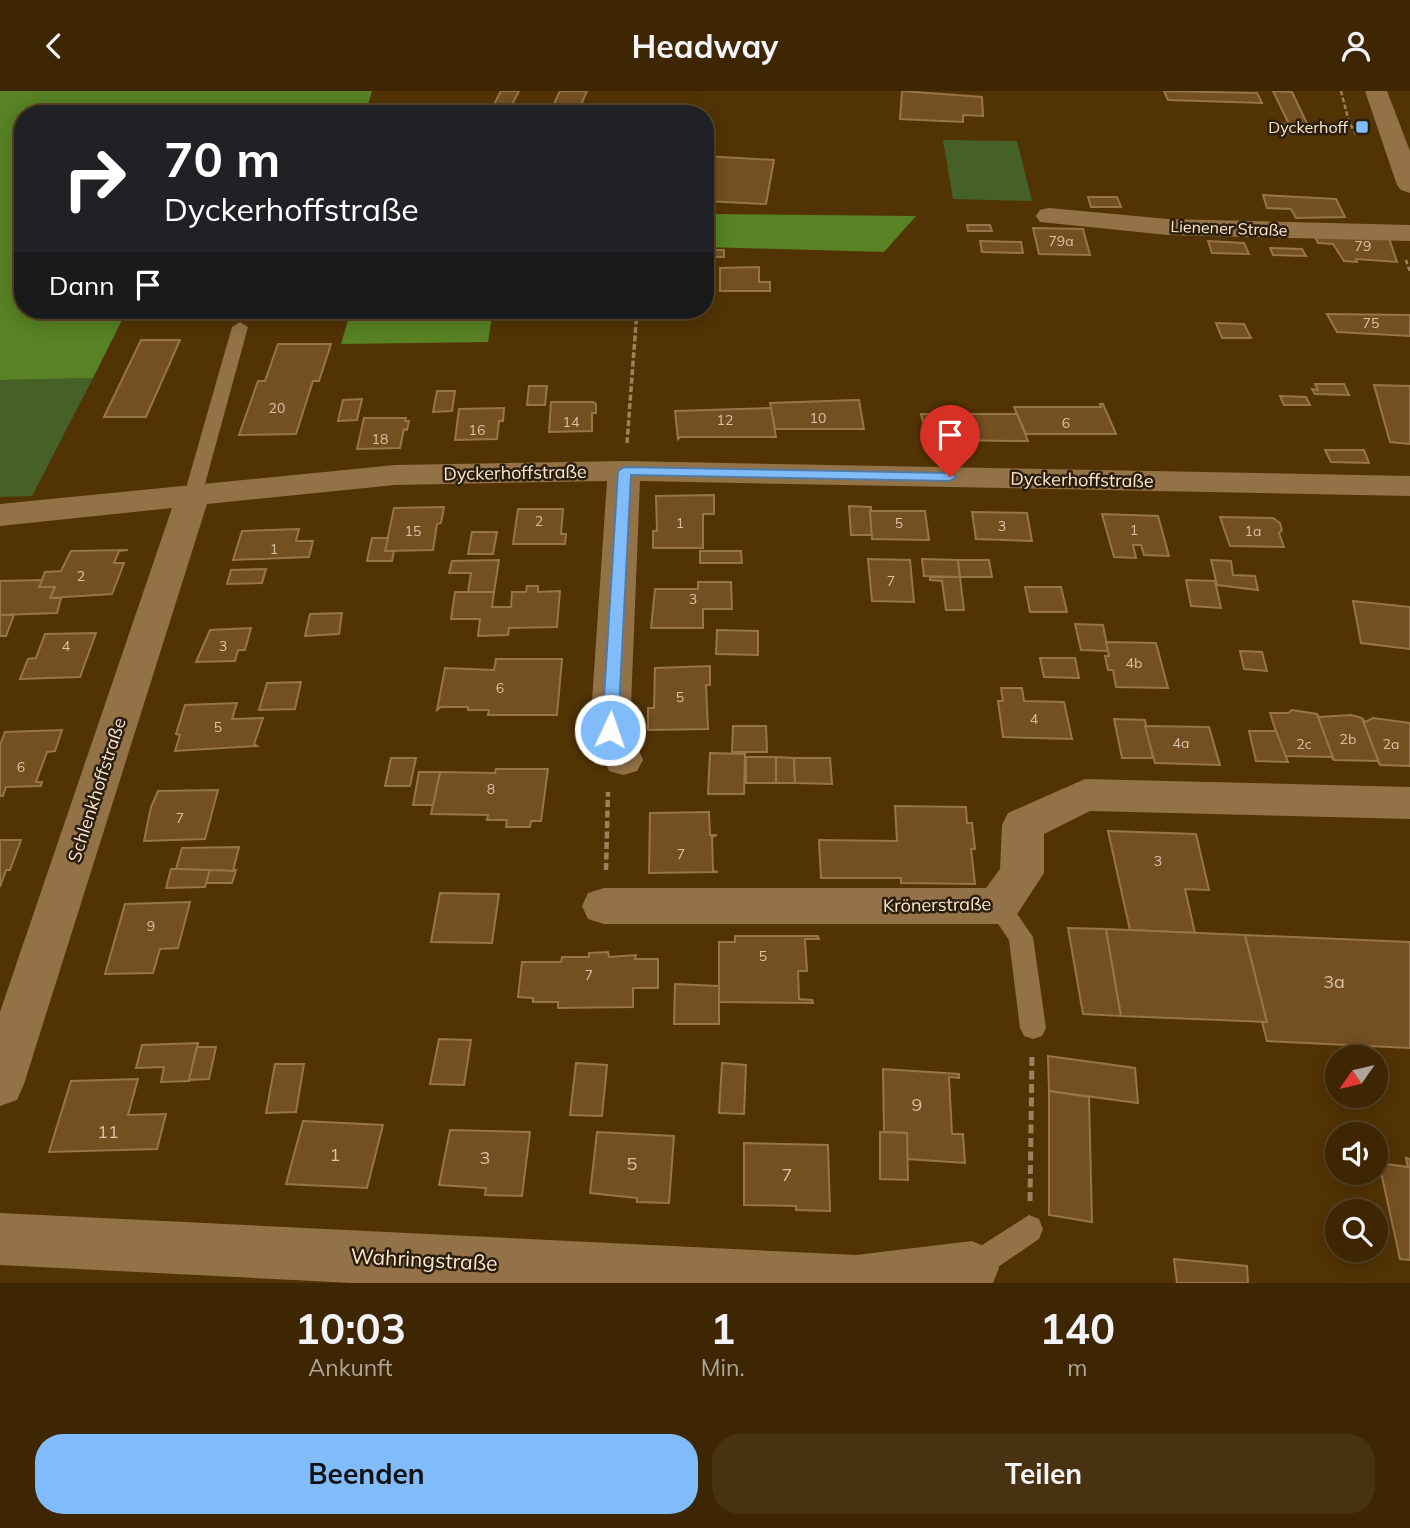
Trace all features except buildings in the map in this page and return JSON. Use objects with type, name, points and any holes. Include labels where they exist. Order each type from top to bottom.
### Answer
[{"type":"street","points":[[1380,93],[1410,185]]},
{"type":"street","name":"Lienener Straße","points":[[1049,216],[1168,227],[1410,233]]},
{"type":"street","points":[[623,760],[610,730],[624,471]]},
{"type":"street","name":"Dyckerhoffstraße","points":[[0,515],[395,475],[624,471],[1410,485]]},
{"type":"street","name":"Schlenkhoffstraße","points":[[0,1084],[193,495]]},
{"type":"street","name":"Krönerstraße","points":[[604,906],[998,906],[1022,873],[1023,825],[1085,795],[1410,803]]},
{"type":"street","name":"Wahringstraße","points":[[0,1240],[856,1282],[972,1268]]},
{"type":"lane","points":[[193,495],[240,327]]},
{"type":"lane","points":[[998,906],[1021,936],[1033,1027]]},
{"type":"lane","points":[[972,1268],[1029,1230]]},
{"type":"path","points":[[624,471],[636,319]]},
{"type":"path","points":[[604,906],[608,784],[623,760]]},
{"type":"path","points":[[1029,1230],[1033,1027]]},
{"type":"green space","points":[[0,91],[372,91],[368,105],[14,105],[14,319],[122,319],[93,378],[0,380]]},
{"type":"green space","points":[[943,140],[1017,141],[1032,201],[953,199]]},
{"type":"green space","points":[[714,214],[916,216],[884,252],[714,247]]},
{"type":"green space","points":[[348,319],[492,319],[488,342],[341,344]]},
{"type":"green space","points":[[93,378],[32,496],[0,497],[0,380]]},
{"type":"place","name":"Dyckerhoff","points":[[1362,127]]},
{"type":"route","points":[[610,730],[624,471],[950,477]]}]
